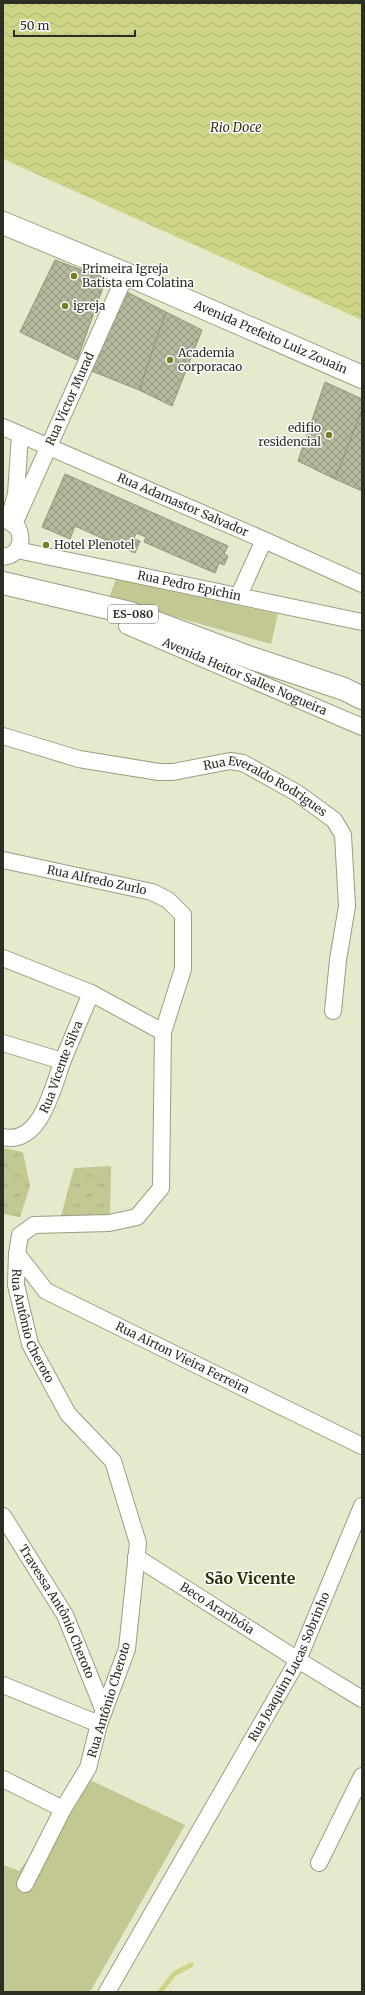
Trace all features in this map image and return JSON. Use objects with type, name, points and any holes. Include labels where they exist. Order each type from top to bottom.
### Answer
[{"type":"main road","name":"Avenida Prefeito Luiz Zouain","points":[[3,223],[126,274],[362,377]]},
{"type":"main road","name":"ES-080","points":[[8,584],[128,626],[250,658]]},
{"type":"main road","name":"ES-080","points":[[8,584],[130,613],[250,658],[344,689],[362,698]]},
{"type":"street","name":"Rua Victor Murad","points":[[9,521],[21,495],[48,448],[126,274]]},
{"type":"street","name":"Rua Adamastor Salvador","points":[[3,427],[48,448],[264,540],[362,584]]},
{"type":"street","name":"Rua Victor Murad","points":[[20,435],[21,495]]},
{"type":"street","points":[[9,521],[18,528],[21,540],[10,554]]},
{"type":"street","points":[[238,595],[264,540]]},
{"type":"street","name":"Rua Pedro Epichin","points":[[10,554],[238,595],[362,622]]},
{"type":"street","name":"Avenida Heitor Salles Nogueira","points":[[128,626],[362,727]]},
{"type":"street","name":"Rua Everaldo Rodrigues","points":[[3,736],[79,759],[159,772],[173,772],[230,761],[243,763],[297,793],[334,820],[343,835],[347,906],[338,960],[333,1011]]},
{"type":"street","name":"Rua Alfredo Zurlo","points":[[3,860],[152,892],[168,900],[183,915]]},
{"type":"street","name":"Rua Antônio Cheroto","points":[[25,1884],[63,1809],[88,1768],[102,1717],[127,1648],[138,1543],[113,1461],[68,1414],[30,1344],[16,1285],[17,1254],[20,1235],[34,1225],[109,1223],[137,1217],[161,1188],[163,1032],[183,969],[183,915]]},
{"type":"street","points":[[3,958],[91,993],[163,1032]]},
{"type":"street","name":"Rua Vicente Silva","points":[[3,1137],[9,1138],[23,1136],[45,1111],[62,1061],[91,993]]},
{"type":"street","points":[[3,1043],[62,1061]]},
{"type":"street","name":"Rua Airton Vieira Ferreira","points":[[17,1254],[46,1291],[362,1446]]},
{"type":"street","name":"Rua Joaquim Lucas Sobrinho","points":[[107,1992],[298,1660],[362,1506]]},
{"type":"street","name":"Travessa Antônio Cheroto","points":[[3,1516],[65,1615],[102,1717]]},
{"type":"street","name":"Beco Araribóia","points":[[136,1557],[362,1699]]},
{"type":"street","points":[[3,1684],[102,1717]]},
{"type":"street","points":[[319,1863],[362,1776]]},
{"type":"street","points":[[3,1779],[63,1809]]},
{"type":"green space","points":[[116,579],[278,614],[271,644],[109,598]]},
{"type":"green space","points":[[3,1148],[23,1152],[30,1186],[20,1217],[3,1214]]},
{"type":"green space","points":[[111,1166],[110,1218],[60,1220],[74,1168]]},
{"type":"green space","points":[[88,1779],[185,1825],[90,1992],[3,1992],[3,1865],[19,1871]]},
{"type":"water","name":"Rio Doce","points":[[3,3],[362,3],[362,320],[3,159]]},
{"type":"building","name":"igreja","points":[[55,260],[106,279],[77,360],[20,332]]},
{"type":"building","points":[[119,288],[166,312],[139,390],[84,368]]},
{"type":"building","name":"Academia corporacao","points":[[166,312],[202,330],[172,406],[139,390]]},
{"type":"building","name":"edifio residencial","points":[[325,382],[362,399],[362,410],[335,479],[298,461]]},
{"type":"building","points":[[362,410],[362,491],[335,479]]},
{"type":"building","points":[[65,474],[228,546],[224,554],[228,556],[224,565],[219,563],[215,573],[144,542],[146,537],[136,533],[134,539],[140,541],[135,553],[75,526],[70,539],[42,527]]},
{"type":"waterway","points":[[160,1992],[174,1974],[191,1965]]},
{"type":"place","name":"Primeira Igreja Batista em Colatina","points":[[74,276]]},
{"type":"place","name":"igreja","points":[[65,306]]},
{"type":"place","name":"Academia corporacao","points":[[170,360]]},
{"type":"place","name":"edifio residencial","points":[[329,435]]},
{"type":"place","name":"Hotel Plenotel","points":[[46,545]]},
{"type":"district","name":"São Vicente","points":[[250,1578]]}]
